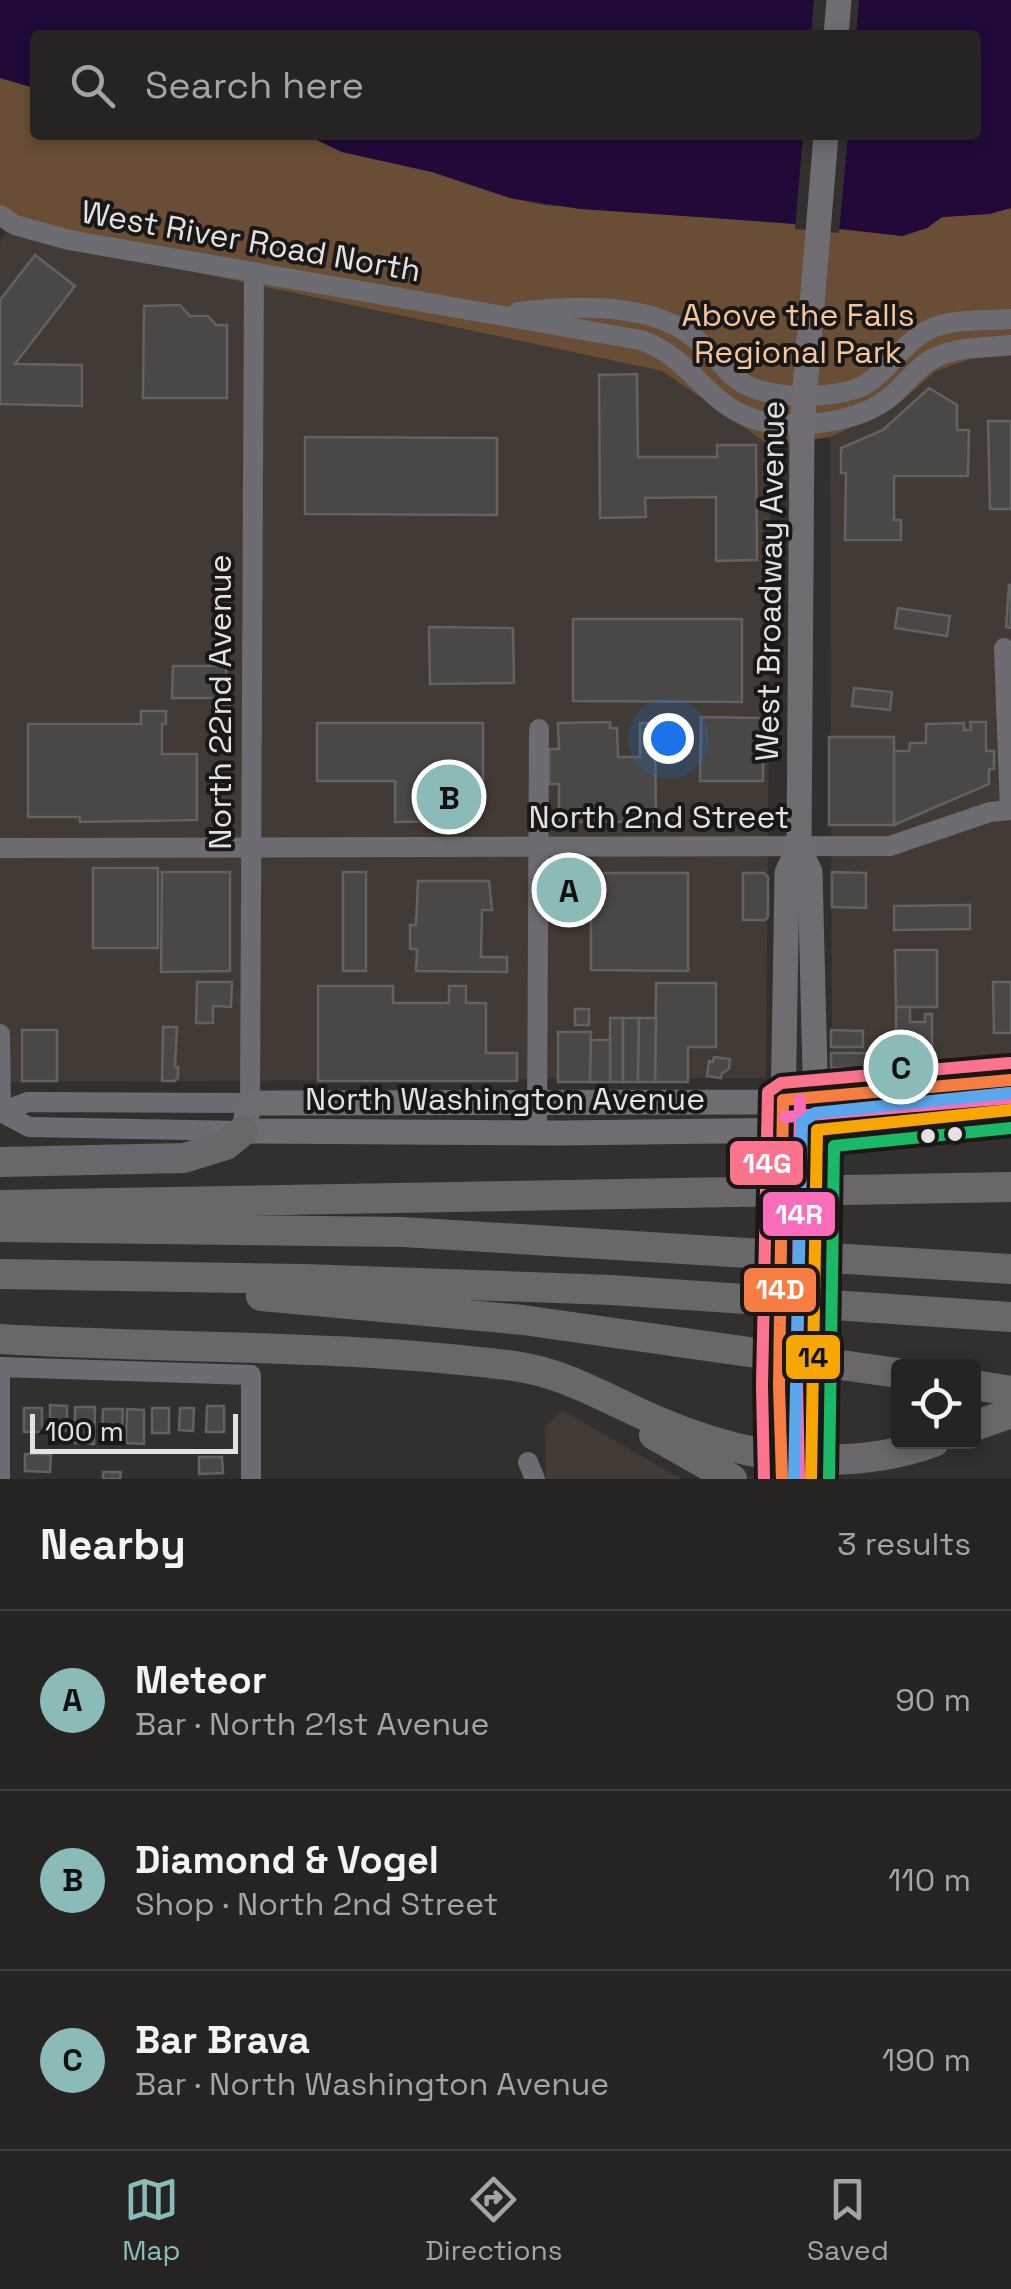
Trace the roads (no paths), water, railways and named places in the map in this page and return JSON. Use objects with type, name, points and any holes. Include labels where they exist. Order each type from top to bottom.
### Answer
[{"type":"highway","points":[[0,1162],[184,1158],[226,1144],[246,1117]]},
{"type":"highway","points":[[0,1205],[1011,1187]]},
{"type":"highway","points":[[0,1226],[403,1232],[1011,1269]]},
{"type":"highway","points":[[0,1274],[611,1290],[1011,1316]]},
{"type":"highway","points":[[60,1275],[542,1323],[891,1372]]},
{"type":"highway","points":[[0,1339],[384,1354],[517,1366],[553,1373],[652,1419],[781,1469],[812,1469],[903,1449]]},
{"type":"highway","points":[[517,1366],[587,1398],[732,1479]]},
{"type":"highway","points":[[981,1386],[1011,1392]]},
{"type":"highway","points":[[981,1423],[1011,1412]]},
{"type":"main road","points":[[836,30],[839,4]]},
{"type":"main road","name":"West Broadway Avenue","points":[[812,1469],[816,1112],[810,872],[799,848],[802,426],[826,140]]},
{"type":"main road","name":"West Broadway Avenue","points":[[781,1469],[786,873],[799,848]]},
{"type":"main road","name":"North Washington Avenue","points":[[246,1117],[537,1133],[816,1112],[1011,1080]]},
{"type":"main road","name":"North Washington Avenue","points":[[246,1117],[537,1104],[783,1115]]},
{"type":"main road","name":"North Washington Avenue","points":[[816,1112],[1011,1110]]},
{"type":"street","name":"West River Road North","points":[[1,216],[42,234],[641,340],[664,348],[733,410],[756,420],[802,426],[856,416],[888,399],[934,358],[974,348],[1011,345]]},
{"type":"street","name":"North 22nd Avenue","points":[[246,1117],[252,847],[254,272]]},
{"type":"street","name":"West River Road North","points":[[493,314],[575,306],[648,316],[682,330],[730,377],[754,391],[804,396],[858,388],[880,372],[906,344],[932,328],[1011,319]]},
{"type":"street","points":[[1004,648],[1010,810]]},
{"type":"street","points":[[537,1133],[539,728]]},
{"type":"street","name":"North 2nd Street","points":[[0,848],[799,848],[902,844],[990,812],[1010,810]]},
{"type":"street","points":[[0,1034],[0,1112]]},
{"type":"street","name":"North Washington Avenue","points":[[0,1112],[28,1102],[246,1117]]},
{"type":"street","name":"North Washington Avenue","points":[[0,1112],[29,1127],[246,1117]]},
{"type":"street","points":[[0,1479],[0,1367],[251,1375],[250,1479]]},
{"type":"place","name":"Diamond & Vogel","points":[[449,797]]},
{"type":"place","name":"Meteor","points":[[569,890]]},
{"type":"place","name":"Bar Brava","points":[[901,1067]]},
{"type":"park label","name":"Above the Falls Regional Park","points":[[798,334]]}]
